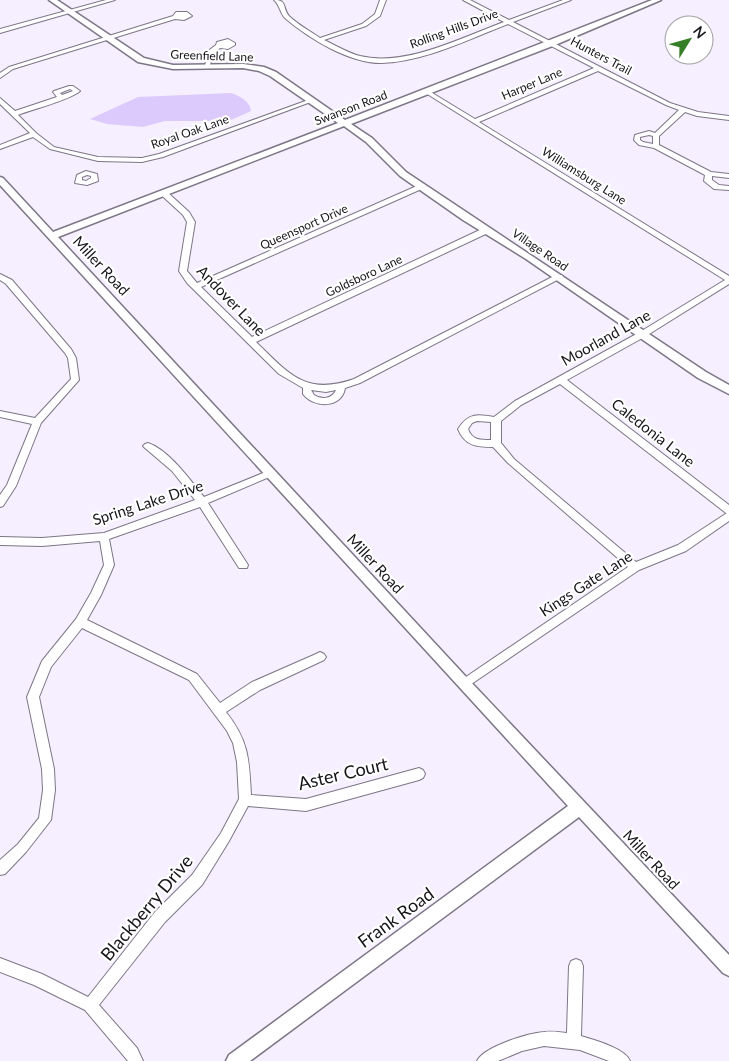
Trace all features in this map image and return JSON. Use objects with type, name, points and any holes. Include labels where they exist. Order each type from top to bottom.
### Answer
[{"type":"street","name":"Greenfield Lane","points":[[52,0],[135,56],[152,63],[173,67],[243,66],[261,69],[313,100],[345,123]]},
{"type":"street","points":[[0,31],[112,0]]},
{"type":"street","name":"Rolling Hills Drive","points":[[277,0],[281,3],[286,16],[319,40],[356,57],[380,61],[399,60],[433,50],[568,0]]},
{"type":"street","points":[[319,40],[364,25],[378,15],[383,0]]},
{"type":"street","name":"Hunters Trail","points":[[466,0],[683,110],[712,117],[729,118]]},
{"type":"street","name":"Swanson Road","points":[[52,236],[427,92],[658,0]]},
{"type":"street","points":[[0,76],[11,68],[175,17]]},
{"type":"street","points":[[207,66],[210,52],[219,46]]},
{"type":"street","name":"Harper Lane","points":[[475,121],[599,68]]},
{"type":"street","name":"Williamsburg Lane","points":[[427,92],[729,280]]},
{"type":"street","points":[[14,114],[61,98]]},
{"type":"street","name":"Royal Oak Lane","points":[[0,100],[34,134],[52,148],[98,159],[142,160],[161,156],[313,100]]},
{"type":"street","points":[[683,110],[656,135],[642,134],[637,136],[637,140],[648,146],[656,146],[709,174],[729,176]]},
{"type":"street","name":"Village Road","points":[[345,123],[369,140],[402,174],[702,375],[729,390]]},
{"type":"street","points":[[0,147],[34,134]]},
{"type":"street","points":[[656,135],[656,146]]},
{"type":"street","points":[[89,173],[98,159]]},
{"type":"street","points":[[709,174],[707,178],[712,184],[729,188]]},
{"type":"street","name":"Miller Road","points":[[0,180],[464,684],[729,967]]},
{"type":"street","name":"Queensport Drive","points":[[195,287],[422,187]]},
{"type":"street","name":"Andover Lane","points":[[163,193],[186,214],[191,222],[183,271],[195,287],[282,372],[298,384],[318,389],[341,387],[357,381],[558,277]]},
{"type":"street","name":"Goldsboro Lane","points":[[251,342],[487,230]]},
{"type":"street","points":[[0,276],[9,282],[72,358],[76,380],[36,422],[11,486],[0,503]]},
{"type":"street","name":"Moorland Lane","points":[[496,420],[518,403],[643,334],[729,280]]},
{"type":"street","name":"Caledonia Lane","points":[[560,379],[729,510]]},
{"type":"street","name":"Andover Lane","points":[[307,386],[307,394],[313,400],[323,402],[333,400],[340,394],[341,387]]},
{"type":"street","points":[[0,414],[36,422]]},
{"type":"street","points":[[496,444],[474,443],[465,437],[463,429],[466,422],[475,417],[496,420],[496,444],[511,461],[635,567]]},
{"type":"street","points":[[148,446],[162,454],[202,502],[222,530],[242,565]]},
{"type":"street","name":"Spring Lake Drive","points":[[0,541],[42,542],[104,537],[202,502],[271,473]]},
{"type":"street","name":"Kings Gate Lane","points":[[464,684],[635,567],[682,548],[729,516]]},
{"type":"street","points":[[0,869],[22,848],[45,820],[50,790],[48,768],[33,697],[46,664],[80,622],[96,594],[109,565],[104,537]]},
{"type":"street","points":[[80,622],[193,678],[218,710],[239,742],[243,762],[245,800]]},
{"type":"street","points":[[218,710],[256,686],[320,657]]},
{"type":"street","name":"Aster Court","points":[[245,800],[306,805],[419,774]]},
{"type":"street","name":"Blackberry Drive","points":[[90,1005],[160,918],[197,880],[225,837],[245,800]]},
{"type":"street","name":"Frank Road","points":[[236,1061],[580,807]]},
{"type":"street","points":[[0,965],[37,979],[90,1005],[132,1053],[136,1061]]},
{"type":"street","points":[[574,1040],[576,966]]},
{"type":"street","points":[[484,1061],[494,1055],[535,1040],[574,1040],[616,1056],[623,1061]]},
{"type":"shaded area","points":[[231,93],[247,102],[251,111],[229,121],[165,121],[143,127],[107,124],[90,119],[138,97]]}]
